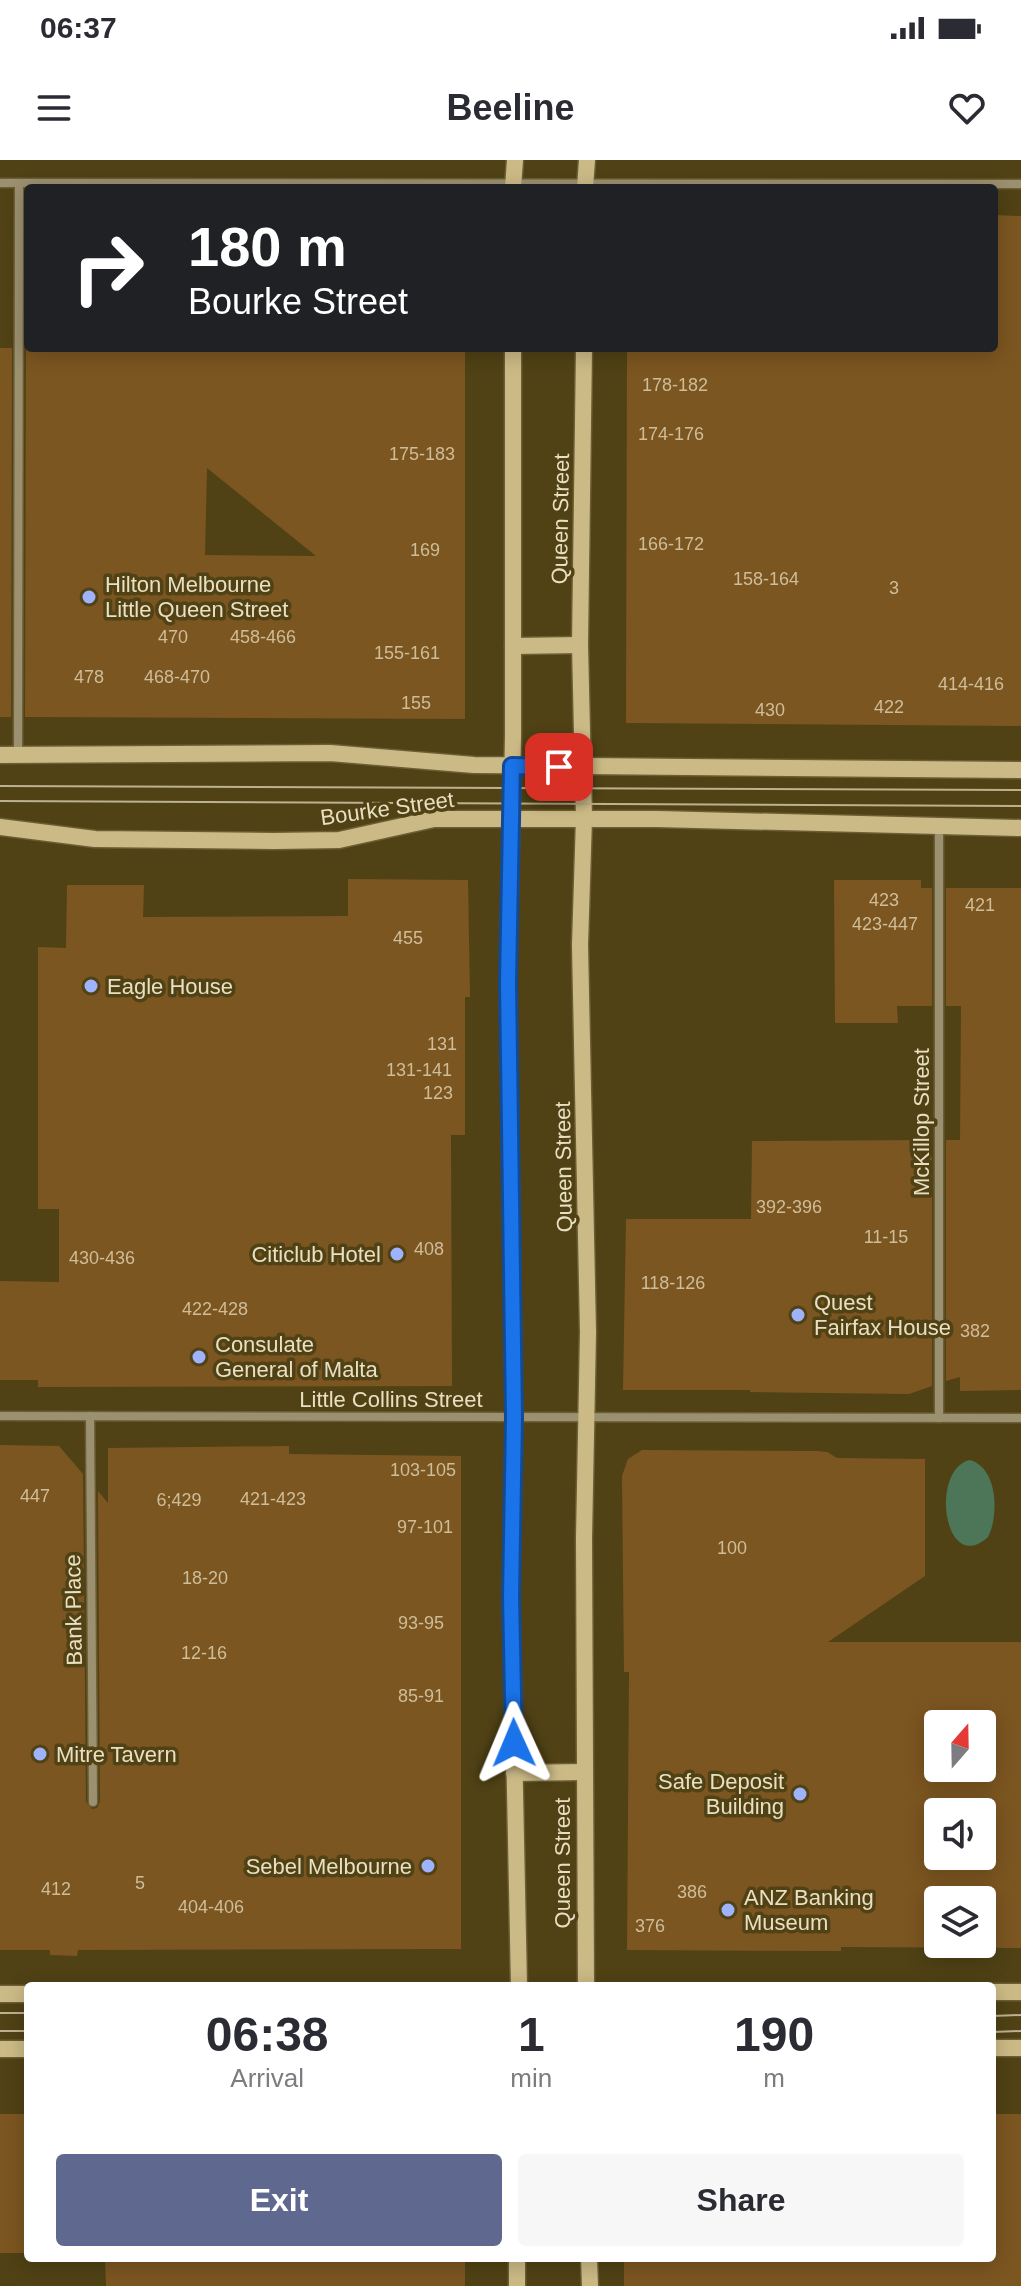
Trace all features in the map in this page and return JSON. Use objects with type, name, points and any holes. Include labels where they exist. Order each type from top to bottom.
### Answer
[{"type":"main road","points":[[513,184],[515,160]]},
{"type":"main road","points":[[585,184],[587,160]]},
{"type":"main road","name":"Queen Street","points":[[513,352],[508,982],[514,1418],[511,1597],[519,1982]]},
{"type":"main road","name":"Queen Street","points":[[584,352],[580,645],[584,818],[580,945],[588,1332],[584,1772],[586,1982]]},
{"type":"main road","points":[[513,646],[580,645]]},
{"type":"main road","name":"Bourke Street","points":[[0,755],[330,753],[474,765],[583,768],[1021,770]]},
{"type":"main road","name":"Bourke Street","points":[[0,827],[95,839],[274,841],[339,840],[434,819],[510,821],[584,818],[1021,828]]},
{"type":"main road","points":[[514,1773],[584,1772]]},
{"type":"main road","points":[[996,1992],[1021,1992]]},
{"type":"main road","points":[[0,1994],[24,1994]]},
{"type":"main road","points":[[996,2048],[1021,2048]]},
{"type":"main road","points":[[0,2049],[24,2049]]},
{"type":"main road","points":[[517,2262],[517,2286]]},
{"type":"main road","points":[[589,2262],[590,2286]]},
{"type":"street","points":[[0,183],[184,184]]},
{"type":"street","points":[[18,755],[19,183]]},
{"type":"street","points":[[998,184],[1021,184]]},
{"type":"street","name":"McKillop Street","points":[[939,827],[939,1418]]},
{"type":"street","name":"Little Collins Street","points":[[0,1416],[1021,1418]]},
{"type":"street","name":"Bank Place","points":[[90,1416],[93,1802]]},
{"type":"green space","points":[[970,1460],[986,1472],[995,1506],[988,1537],[973,1546],[961,1543],[952,1533],[946,1499],[949,1481],[957,1468]]},
{"type":"building","points":[[998,215],[1021,216],[1021,726],[626,723],[627,352],[998,352]]},
{"type":"building","points":[[0,348],[12,348],[11,717],[0,717]]},
{"type":"building","points":[[26,352],[465,352],[465,719],[25,717]],"holes":[[[207,468],[316,556],[205,555]]]},
{"type":"building","points":[[348,879],[468,880],[470,997],[465,997],[465,1135],[451,1135],[452,1386],[38,1387],[38,1380],[0,1380],[0,1281],[59,1282],[59,1209],[38,1209],[38,947],[66,948],[67,885],[144,885],[143,917],[348,916]]},
{"type":"building","points":[[834,880],[921,880],[921,888],[932,888],[932,1006],[897,1006],[898,1023],[835,1023]]},
{"type":"building","points":[[946,888],[1021,888],[1021,1390],[960,1391],[960,1377],[946,1381],[946,1140],[960,1140],[961,1006],[946,1006]]},
{"type":"building","points":[[932,1140],[932,1386],[909,1394],[623,1390],[626,1219],[751,1219],[752,1141]]},
{"type":"building","points":[[0,1445],[59,1446],[83,1474],[86,1802],[92,1809],[97,1808],[100,1802],[98,1491],[108,1503],[108,1448],[289,1446],[289,1454],[461,1456],[461,1949],[78,1950],[77,1956],[50,1955],[50,1950],[0,1950]]},
{"type":"building","points":[[642,1450],[817,1451],[837,1458],[925,1459],[925,1576],[828,1642],[1021,1642],[1021,1948],[996,1948],[996,1886],[924,1886],[924,1947],[841,1947],[841,1951],[627,1950],[629,1672],[624,1672],[622,1476],[628,1459]]},
{"type":"building","points":[[0,2114],[24,2114],[24,2253],[0,2253]]},
{"type":"building","points":[[996,2114],[1021,2114],[1021,2286],[624,2286],[624,2262],[996,2262]]},
{"type":"building","points":[[105,2262],[465,2262],[465,2286],[106,2286]]},
{"type":"tram line","points":[[0,786],[1021,790]]},
{"type":"tram line","points":[[0,801],[1021,806]]},
{"type":"tram line","points":[[0,2013],[24,2013]]},
{"type":"tram line","points":[[996,2016],[1021,2015]]},
{"type":"tram line","points":[[0,2031],[24,2031]]},
{"type":"tram line","points":[[996,2032],[1021,2031]]},
{"type":"place","name":"Hilton Melbourne Little Queen Street","points":[[89,597]]},
{"type":"place","name":"Eagle House","points":[[91,986]]},
{"type":"place","name":"Citiclub Hotel","points":[[397,1254]]},
{"type":"place","name":"Quest Fairfax House","points":[[798,1315]]},
{"type":"place","name":"Consulate General of Malta","points":[[199,1357]]},
{"type":"place","name":"Mitre Tavern","points":[[40,1754]]},
{"type":"place","name":"Safe Deposit Building","points":[[800,1794]]},
{"type":"place","name":"Sebel Melbourne","points":[[428,1866]]},
{"type":"place","name":"ANZ Banking Museum","points":[[728,1910]]},
{"type":"route","points":[[514,1743],[511,1597],[514,1418],[508,982],[512,766],[559,767]]}]
